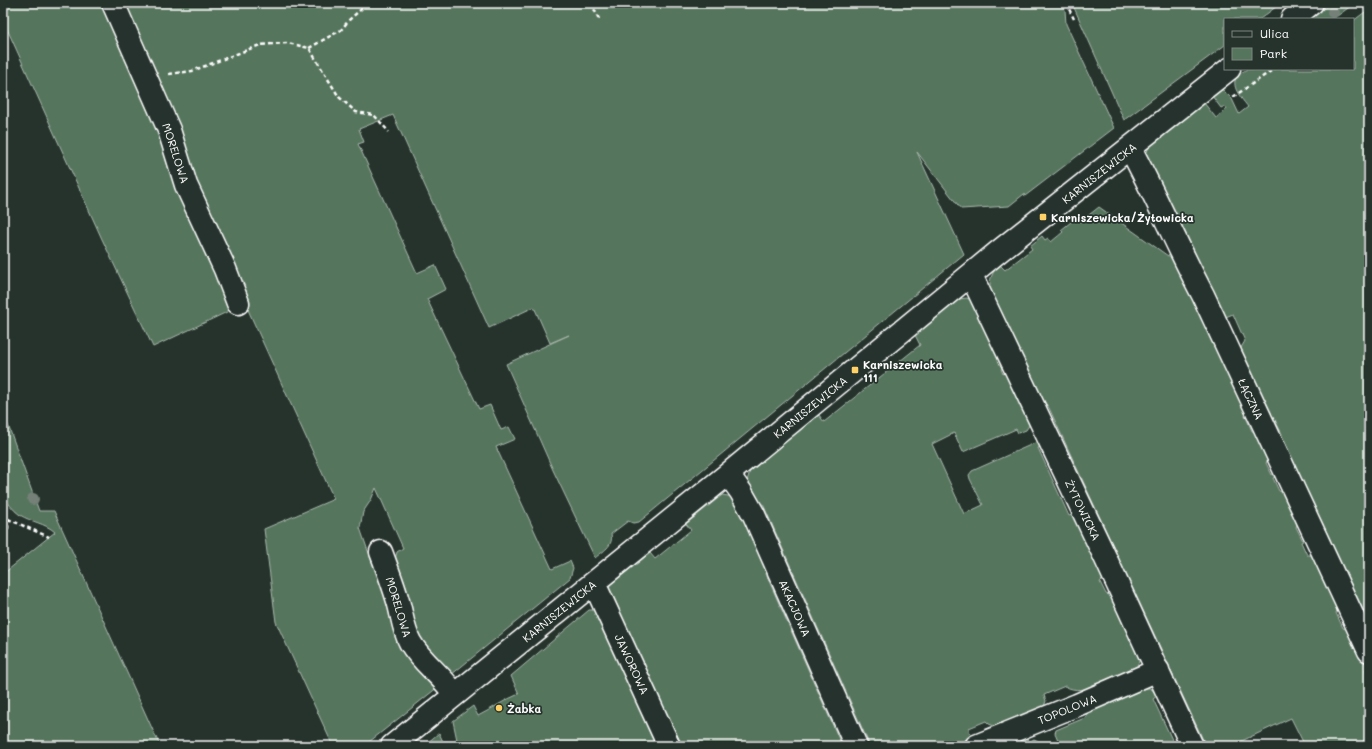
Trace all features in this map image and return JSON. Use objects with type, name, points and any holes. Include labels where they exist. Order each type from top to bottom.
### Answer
[{"type":"street","name":"MORELOWA","points":[[113,3],[169,130],[186,185],[225,269],[238,303]]},
{"type":"street","points":[[1293,18],[1312,3]]},
{"type":"street","name":"KARNISZEWICKA","points":[[392,746],[971,275],[1228,70]]},
{"type":"street","name":"ŁĄCZNA","points":[[1130,148],[1203,295],[1369,651]]},
{"type":"street","name":"ŻYTOWICKA","points":[[971,275],[1158,670],[1192,746]]},
{"type":"street","name":"AKACJOWA","points":[[728,474],[741,492],[754,516],[856,746]]},
{"type":"street","name":"MORELOWA","points":[[381,552],[399,602],[403,624],[409,641],[418,654],[447,684],[455,695]]},
{"type":"street","name":"JAWOROWA","points":[[594,583],[669,746]]},
{"type":"street","name":"TOPOLOWA","points":[[976,746],[1158,670]]},
{"type":"path","points":[[146,76],[160,76],[192,71],[260,45],[288,43],[309,48],[341,30],[349,20],[368,3]]},
{"type":"path","points":[[591,3],[600,21]]},
{"type":"path","points":[[1066,3],[1074,19]]},
{"type":"path","points":[[309,48],[339,97],[356,112],[374,115],[389,132]]},
{"type":"path","points":[[3,512],[8,520],[8,528],[3,540]]},
{"type":"path","points":[[8,520],[49,537]]},
{"type":"green space","points":[[3,3],[106,3],[142,83],[183,204],[228,303],[227,312],[153,347],[102,239],[3,20]]},
{"type":"green space","points":[[122,3],[1061,3],[1065,10],[1066,24],[1114,128],[1025,196],[1024,194],[1009,206],[961,209],[917,152],[964,254],[639,522],[633,523],[628,521],[611,534],[612,538],[609,545],[595,558],[553,470],[506,364],[569,335],[550,343],[534,307],[489,328],[393,115],[359,129],[364,142],[358,144],[417,273],[435,265],[446,289],[427,299],[479,409],[490,405],[501,430],[509,427],[515,439],[496,447],[552,569],[570,561],[573,568],[570,578],[451,675],[419,648],[395,559],[397,552],[403,548],[376,488],[371,500],[363,512],[360,528],[368,551],[438,687],[364,746],[333,746],[276,622],[264,529],[334,499],[249,312],[240,286],[190,174]]},
{"type":"green space","points":[[1072,3],[1281,3],[1261,18],[1224,18],[1224,46],[1124,120]]},
{"type":"green space","points":[[1331,3],[1355,3],[1334,18],[1311,18]]},
{"type":"green space","points":[[1369,9],[1369,631],[1313,504],[1280,439],[1282,434],[1273,416],[1269,417],[1239,351],[1245,341],[1233,314],[1223,318],[1146,157],[1149,146],[1204,103],[1216,118],[1227,109],[1225,106],[1221,108],[1212,96],[1219,90],[1223,90],[1232,99],[1239,114],[1248,107],[1238,94],[1235,86],[1236,78],[1246,70],[1354,70],[1354,20]]},
{"type":"green space","points":[[1099,207],[1168,256],[1170,255],[1203,312],[1249,413],[1245,415],[1252,431],[1259,433],[1270,457],[1266,463],[1272,475],[1277,474],[1278,476],[1273,478],[1279,491],[1286,493],[1299,521],[1296,527],[1303,541],[1301,542],[1307,555],[1316,555],[1339,605],[1336,613],[1343,628],[1350,630],[1367,666],[1365,670],[1369,679],[1369,746],[1305,746],[1291,718],[1231,746],[1206,746],[1049,408],[1037,391],[990,290],[992,276],[1000,265],[1005,270],[1032,249],[1030,246],[1042,236],[1045,240],[1048,238],[1051,242],[1063,232],[1061,230],[1076,218],[1080,222]]},
{"type":"green space","points":[[967,298],[971,300],[1005,367],[1001,369],[1003,374],[1007,371],[1030,424],[1026,430],[1018,433],[1016,429],[963,452],[954,433],[932,444],[964,514],[983,505],[970,479],[969,475],[972,471],[1035,443],[1041,443],[1043,445],[1038,448],[1069,516],[1074,514],[1103,579],[1100,582],[1106,594],[1113,596],[1141,657],[1135,670],[1100,685],[1081,690],[1072,689],[1065,686],[1044,695],[1046,701],[1043,709],[997,727],[986,721],[969,728],[970,739],[954,746],[933,746],[932,744],[927,746],[870,746],[763,504],[759,505],[746,484],[750,471],[819,415],[824,422],[920,345],[915,335],[959,299]]},
{"type":"green space","points":[[3,411],[39,511],[54,511],[160,746],[3,746],[3,574],[55,532],[20,515],[10,506],[3,495]]},
{"type":"green space","points":[[722,495],[734,497],[736,500],[767,572],[766,574],[842,746],[680,746],[608,589],[610,585],[650,553],[655,559],[691,530],[686,524]]},
{"type":"green space","points":[[589,610],[595,610],[656,746],[445,746],[457,740],[453,721],[473,706],[478,716],[519,694],[511,676]]},
{"type":"green space","points":[[1145,688],[1150,688],[1158,695],[1153,699],[1175,746],[1043,746],[1058,740],[1055,733],[1056,730],[1087,717],[1085,712]]},
{"type":"green space","points":[[439,733],[445,746],[419,746],[427,743]]},
{"type":"green space","points":[[1027,736],[1029,742],[1034,739],[1038,741],[1041,746],[1002,746]]},
{"type":"place","name":"Karniszewicka/Żytowicka","points":[[1043,217]]},
{"type":"place","name":"Karniszewicka 111","points":[[855,370]]},
{"type":"place","name":"Żabka","points":[[499,708]]}]
